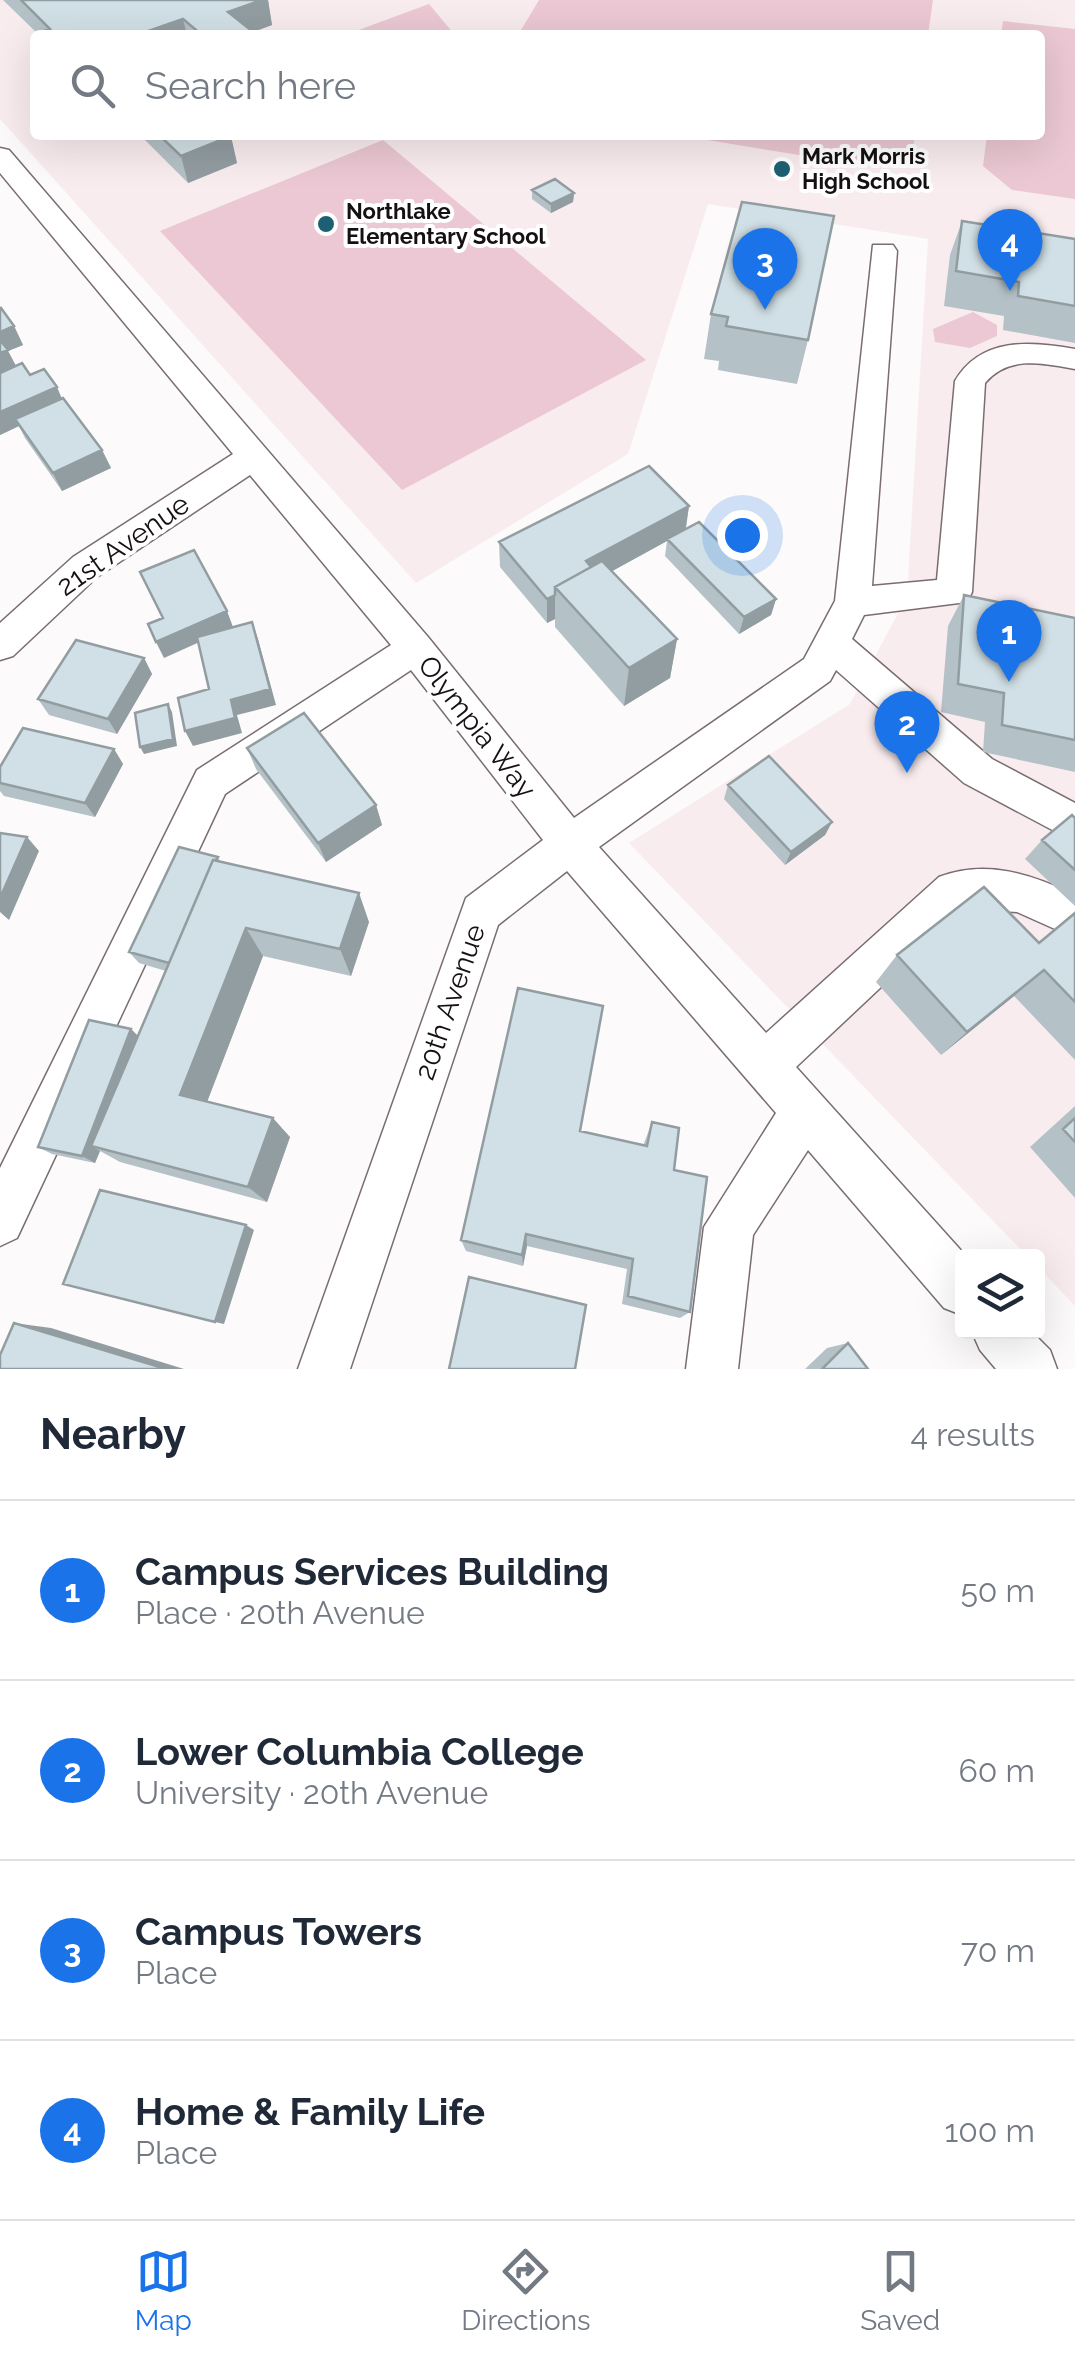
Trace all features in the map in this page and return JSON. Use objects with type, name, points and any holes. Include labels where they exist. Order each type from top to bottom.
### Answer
[{"type":"street","name":"Olympia Way","points":[[0,156],[14,200],[254,456],[415,648],[570,844],[766,1062],[955,1282]]},
{"type":"street","points":[[883,252],[854,602],[824,657],[978,771],[1075,824]]},
{"type":"street","points":[[854,602],[954,592],[970,381],[978,368],[1011,353],[1033,352],[1075,359]]},
{"type":"street","name":"21st Avenue","points":[[0,645],[85,567],[254,456]]},
{"type":"street","points":[[0,1220],[210,782],[415,648]]},
{"type":"street","name":"20th Avenue","points":[[324,1369],[481,912],[824,657]]},
{"type":"street","points":[[766,1062],[954,891],[982,885],[1020,890],[1075,918]]},
{"type":"street","points":[[712,1369],[730,1227],[807,1109]]},
{"type":"street","points":[[1004,1339],[1030,1369]]},
{"type":"shaded area","points":[[0,0],[1075,0],[1075,1306],[1045,1274],[1045,1249],[1020,1249],[629,843],[850,704],[907,596],[928,239],[708,204],[628,454],[416,583],[0,119]]},
{"type":"shaded area","points":[[539,0],[933,0],[929,30],[521,30]]},
{"type":"shaded area","points":[[429,4],[451,30],[359,30]]},
{"type":"shaded area","points":[[1003,21],[1075,29],[1075,199],[1012,190],[983,166],[986,140],[1045,140],[1045,30],[1002,30]]},
{"type":"shaded area","points":[[383,140],[646,360],[402,490],[160,231]]},
{"type":"shaded area","points":[[708,140],[914,140],[913,148],[860,165]]},
{"type":"shaded area","points":[[973,312],[997,325],[997,336],[970,348],[935,342],[933,329]]},
{"type":"building","points":[[21,0],[262,0],[228,12],[251,30],[196,30],[183,19],[151,30],[47,30],[50,29]]},
{"type":"building","points":[[164,140],[221,140],[181,156]]},
{"type":"building","points":[[555,179],[574,193],[551,204],[532,190]]},
{"type":"building","points":[[742,202],[834,216],[808,340],[726,326],[728,317],[711,314]]},
{"type":"building","points":[[962,221],[1075,239],[1075,306],[1018,296],[1019,282],[956,271]]},
{"type":"building","points":[[0,309],[14,326],[0,332]]},
{"type":"building","points":[[22,363],[30,375],[44,369],[57,387],[0,412],[0,373]]},
{"type":"building","points":[[63,398],[102,450],[53,473],[15,419]]},
{"type":"building","points":[[649,466],[689,506],[586,561],[591,567],[555,587],[555,595],[547,599],[499,542]]},
{"type":"building","points":[[699,522],[776,599],[744,617],[667,539]]},
{"type":"building","points":[[194,550],[227,611],[156,642],[148,624],[163,618],[140,572]]},
{"type":"building","points":[[602,561],[677,639],[629,668],[555,587]]},
{"type":"building","points":[[964,595],[1075,618],[1075,740],[1002,725],[1004,693],[958,684]]},
{"type":"building","points":[[252,622],[270,689],[231,700],[235,718],[185,731],[178,698],[209,689],[197,637]]},
{"type":"building","points":[[76,640],[144,658],[108,719],[38,699]]},
{"type":"building","points":[[168,704],[173,739],[140,747],[135,713]]},
{"type":"building","points":[[304,713],[376,805],[318,843],[247,748]]},
{"type":"building","points":[[23,728],[114,749],[85,803],[0,783],[0,767]]},
{"type":"building","points":[[769,756],[832,822],[791,852],[728,785]]},
{"type":"building","points":[[1072,815],[1075,818],[1075,870],[1042,840]]},
{"type":"building","points":[[0,833],[27,837],[0,898]]},
{"type":"building","points":[[179,847],[218,857],[213,860],[169,963],[129,952]]},
{"type":"building","points":[[213,860],[359,893],[340,949],[246,928],[180,1095],[273,1118],[248,1187],[91,1146]]},
{"type":"building","points":[[984,887],[1039,943],[1075,913],[1075,1002],[1044,970],[967,1032],[897,955]]},
{"type":"building","points":[[518,988],[603,1006],[580,1131],[647,1146],[652,1122],[679,1128],[674,1170],[707,1177],[690,1312],[628,1296],[633,1259],[526,1234],[522,1255],[461,1240]]},
{"type":"building","points":[[89,1020],[131,1029],[82,1156],[38,1147]]},
{"type":"building","points":[[1075,1118],[1075,1142],[1063,1129]]},
{"type":"building","points":[[100,1190],[246,1225],[215,1322],[63,1284]]},
{"type":"building","points":[[469,1277],[586,1305],[575,1369],[449,1369]]},
{"type":"building","points":[[14,1323],[166,1369],[0,1369],[0,1355]]},
{"type":"building","points":[[848,1343],[868,1369],[822,1369]]},
{"type":"place","name":"Mark Morris High School","points":[[782,169]]},
{"type":"place","name":"Northlake Elementary School","points":[[326,224]]},
{"type":"place","name":"Home & Family Life","points":[[1010,291]]},
{"type":"place","name":"Campus Towers","points":[[765,310]]},
{"type":"place","name":"Campus Services Building","points":[[1009,682]]},
{"type":"place","name":"Lower Columbia College","points":[[907,773]]}]
